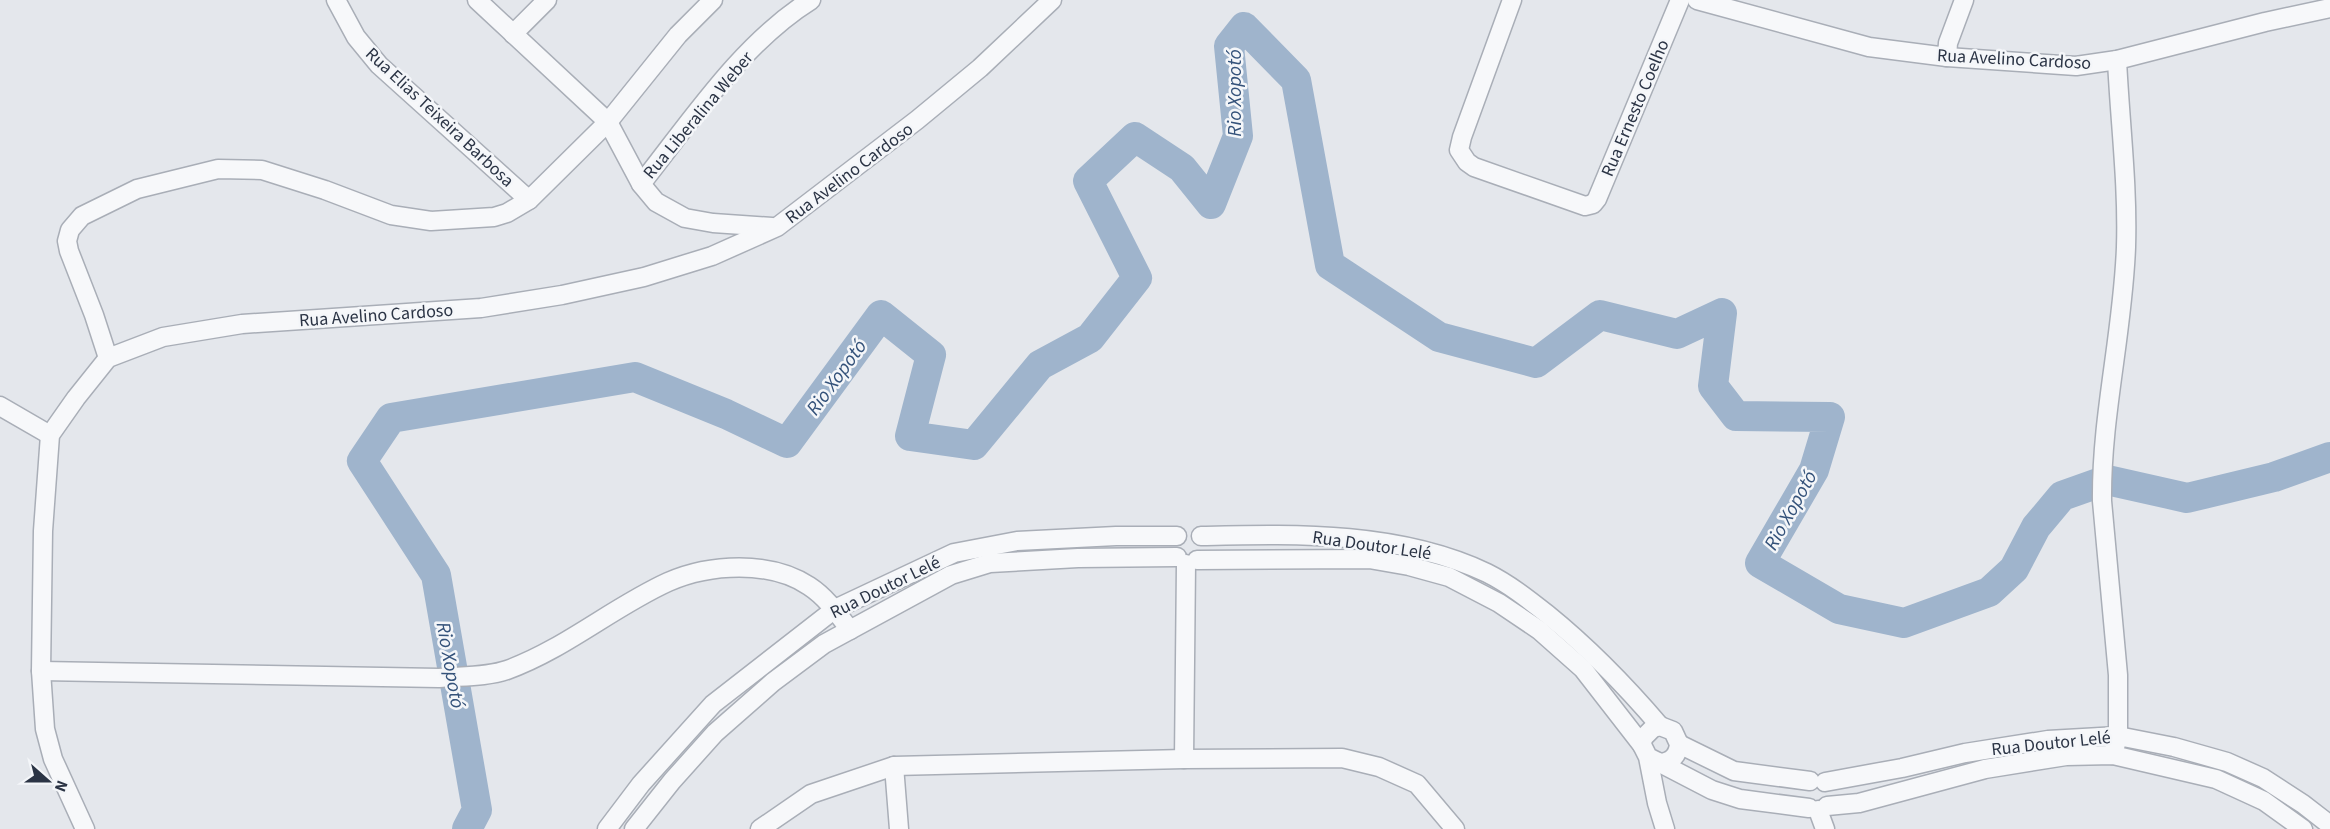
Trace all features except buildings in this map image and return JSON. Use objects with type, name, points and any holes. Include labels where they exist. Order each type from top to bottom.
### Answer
[{"type":"street","name":"Rua Elias Teixeira Barbosa","points":[[336,0],[356,37],[379,65],[529,200]]},
{"type":"street","points":[[477,0],[608,122],[641,184],[656,202],[685,218],[713,223],[777,227]]},
{"type":"street","points":[[513,34],[547,0]]},
{"type":"street","points":[[85,829],[52,759],[45,729],[41,671],[43,531],[50,435],[108,358],[69,251],[67,241],[70,230],[82,216],[137,189],[218,169],[262,170],[391,214],[431,221],[494,218],[529,200],[608,122],[678,34],[713,0]]},
{"type":"street","name":"Rua Liberalina Weber","points":[[641,184],[720,82],[789,13],[811,0]]},
{"type":"street","name":"Rua Avelino Cardoso","points":[[108,358],[163,337],[242,324],[482,308],[562,295],[644,277],[712,256],[777,227],[917,120],[980,68],[1052,0]]},
{"type":"street","name":"Rua Ernesto Coelho","points":[[1512,0],[1459,150],[1462,156],[1474,166],[1582,206],[1593,204],[1597,199],[1680,0]]},
{"type":"street","name":"Rua Avelino Cardoso","points":[[1697,0],[1763,9],[1869,47],[1947,57],[2076,66],[2117,60],[2265,22],[2330,8]]},
{"type":"street","points":[[1947,57],[1948,43],[1964,0]]},
{"type":"street","points":[[2114,755],[2118,736],[2118,675],[2102,501],[2102,473],[2106,413],[2119,329],[2126,247],[2126,197],[2117,60]]},
{"type":"street","points":[[0,406],[50,435]]},
{"type":"street","points":[[1184,759],[1187,560],[1173,547],[1177,536],[1189,531],[1201,536],[1205,546],[1204,551],[1187,560]]},
{"type":"street","name":"Rua Doutor Lelé","points":[[1201,536],[1276,535],[1349,538],[1440,554],[1488,573],[1520,593],[1582,642],[1628,688],[1660,726]]},
{"type":"street","name":"Rua Doutor Lelé","points":[[607,829],[641,784],[713,704],[834,609],[954,553],[1017,541],[1116,536],[1177,536]]},
{"type":"street","name":"Rua Doutor Lelé","points":[[634,829],[672,781],[716,733],[773,682],[824,644],[951,575],[990,563],[1078,558],[1369,559],[1409,566],[1449,577],[1499,603],[1539,630],[1583,669],[1650,755],[1712,790],[1740,799],[1818,808],[1859,803],[1985,769],[2066,756],[2114,755],[2216,779],[2264,801],[2303,829]]},
{"type":"street","points":[[41,671],[439,678],[488,674],[506,671],[543,654],[669,582],[718,568],[752,567],[789,577],[809,586],[834,609],[850,630]]},
{"type":"street","points":[[809,586],[816,623],[824,644]]},
{"type":"street","points":[[1650,755],[1672,759],[1679,744],[1673,731],[1660,726],[1647,732],[1650,755],[1657,803],[1665,829]]},
{"type":"street","name":"Rua Doutor Lelé","points":[[1679,744],[1734,771],[1818,781],[1902,768],[1965,753],[2036,742],[2118,736],[2174,747],[2227,762],[2263,778],[2330,825]]},
{"type":"street","points":[[760,829],[811,794],[894,766],[1184,759],[1342,758],[1379,767],[1417,784],[1455,829]]},
{"type":"street","points":[[894,766],[899,829]]},
{"type":"street","points":[[1818,808],[1830,801],[1832,790],[1818,781],[1802,789],[1801,795],[1818,808],[1825,829]]},
{"type":"waterway","name":"Rio Xopotó","points":[[467,829],[477,810],[436,575],[362,461],[391,418],[635,377],[726,414],[787,443],[881,315],[931,355],[910,436],[974,445],[1040,365],[1090,338],[1137,278],[1088,181],[1135,137],[1182,168],[1211,204],[1238,136],[1229,46],[1244,27],[1296,80],[1330,265],[1439,337],[1536,363],[1600,315],[1677,334],[1722,313],[1713,386],[1736,416],[1830,417],[1814,470],[1760,563],[1839,609],[1904,623],[1989,592],[2014,569],[2036,527],[2062,496],[2107,480],[2187,498],[2274,477],[2330,457]]}]
